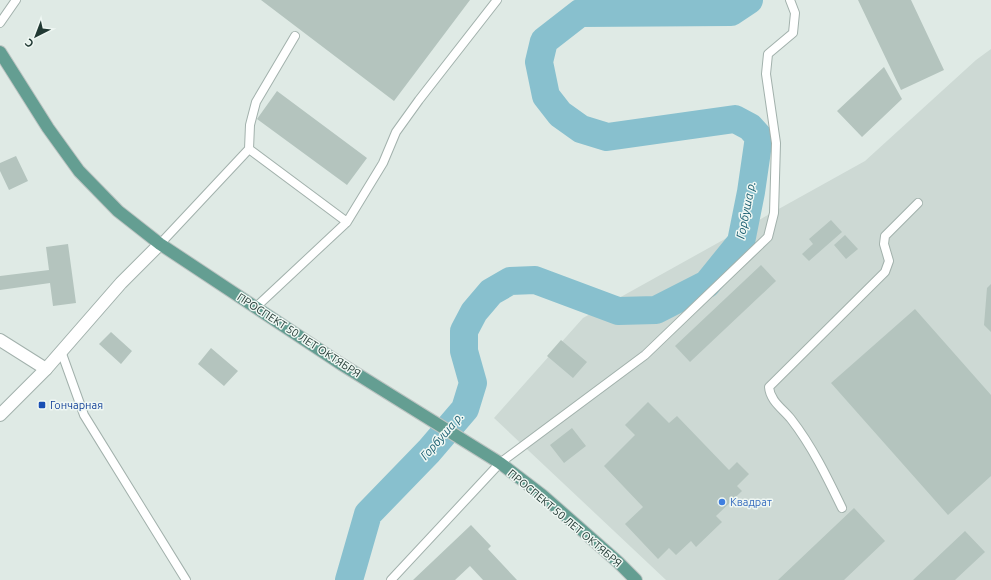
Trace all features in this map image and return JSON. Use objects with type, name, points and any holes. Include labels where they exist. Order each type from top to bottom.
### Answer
[{"type":"main road","name":"ПРОСПЕКТ 50 ЛЕТ ОКТЯБРЯ","points":[[0,52],[48,128],[79,171],[118,211],[160,244],[341,364],[500,463],[542,495],[618,562],[636,580]]},
{"type":"street","points":[[0,415],[46,369],[121,283],[160,244]]},
{"type":"street","points":[[0,340],[46,369]]},
{"type":"lane","points":[[0,23],[16,0]]},
{"type":"lane","points":[[256,307],[347,222],[384,163],[396,132],[497,0]]},
{"type":"lane","points":[[391,580],[500,463],[645,355],[768,237],[774,212],[776,143],[766,74],[768,54],[793,33],[795,13],[790,0]]},
{"type":"lane","points":[[160,244],[249,149],[250,125],[256,102],[295,36]]},
{"type":"lane","points":[[249,149],[347,222]]},
{"type":"lane","points":[[842,508],[820,464],[791,420],[770,395],[769,387],[885,272],[889,261],[884,244],[885,236],[918,203]]},
{"type":"lane","points":[[62,351],[84,415],[186,580]]},
{"type":"shaded area","points":[[991,49],[991,580],[666,580],[494,418],[583,318],[865,161],[976,60]]},
{"type":"building","points":[[261,0],[470,0],[394,101]]},
{"type":"building","points":[[858,0],[911,0],[944,70],[901,90]]},
{"type":"building","points":[[884,67],[902,99],[862,137],[837,111]]},
{"type":"building","points":[[277,91],[367,158],[347,185],[257,119]]},
{"type":"building","points":[[16,156],[28,181],[9,190],[0,171],[0,163]]},
{"type":"building","points":[[831,220],[842,232],[809,261],[802,254],[813,244],[809,239]]},
{"type":"building","points":[[845,235],[858,249],[846,259],[834,245]]},
{"type":"building","points":[[68,244],[76,303],[53,306],[50,283],[0,290],[0,276],[49,270],[46,247]]},
{"type":"building","points":[[761,265],[776,281],[690,362],[675,346]]},
{"type":"building","points":[[991,284],[991,332],[984,325],[987,288]]},
{"type":"building","points":[[915,309],[991,395],[991,476],[948,515],[831,383]]},
{"type":"building","points":[[111,332],[132,351],[121,364],[99,344]]},
{"type":"building","points":[[561,340],[587,362],[573,378],[547,356]]},
{"type":"building","points":[[211,348],[238,371],[224,386],[198,364]]},
{"type":"building","points":[[648,402],[669,423],[677,416],[729,470],[737,462],[749,474],[737,486],[742,491],[716,516],[722,522],[696,547],[691,541],[676,555],[669,548],[658,559],[625,524],[643,507],[604,466],[635,435],[625,425]]},
{"type":"building","points":[[572,428],[586,446],[564,463],[550,445]]},
{"type":"building","points":[[854,508],[885,541],[844,580],[778,580]]},
{"type":"building","points":[[471,525],[491,546],[488,549],[517,580],[483,580],[470,566],[455,580],[413,580]]},
{"type":"building","points":[[965,531],[985,552],[955,580],[913,580]]},
{"type":"waterway","name":"Горбуша р.","points":[[349,580],[368,514],[429,451],[465,409],[473,383],[464,351],[464,331],[474,312],[491,292],[510,281],[535,280],[618,311],[656,310],[707,284],[741,242],[751,192],[759,137],[750,127],[735,119],[607,137],[581,129],[560,114],[546,96],[539,62],[544,41],[580,13],[731,12],[749,0]]},
{"type":"place","name":"Гончарная","points":[[42,405]]},
{"type":"place","name":"Квадрат","points":[[722,502]]}]
